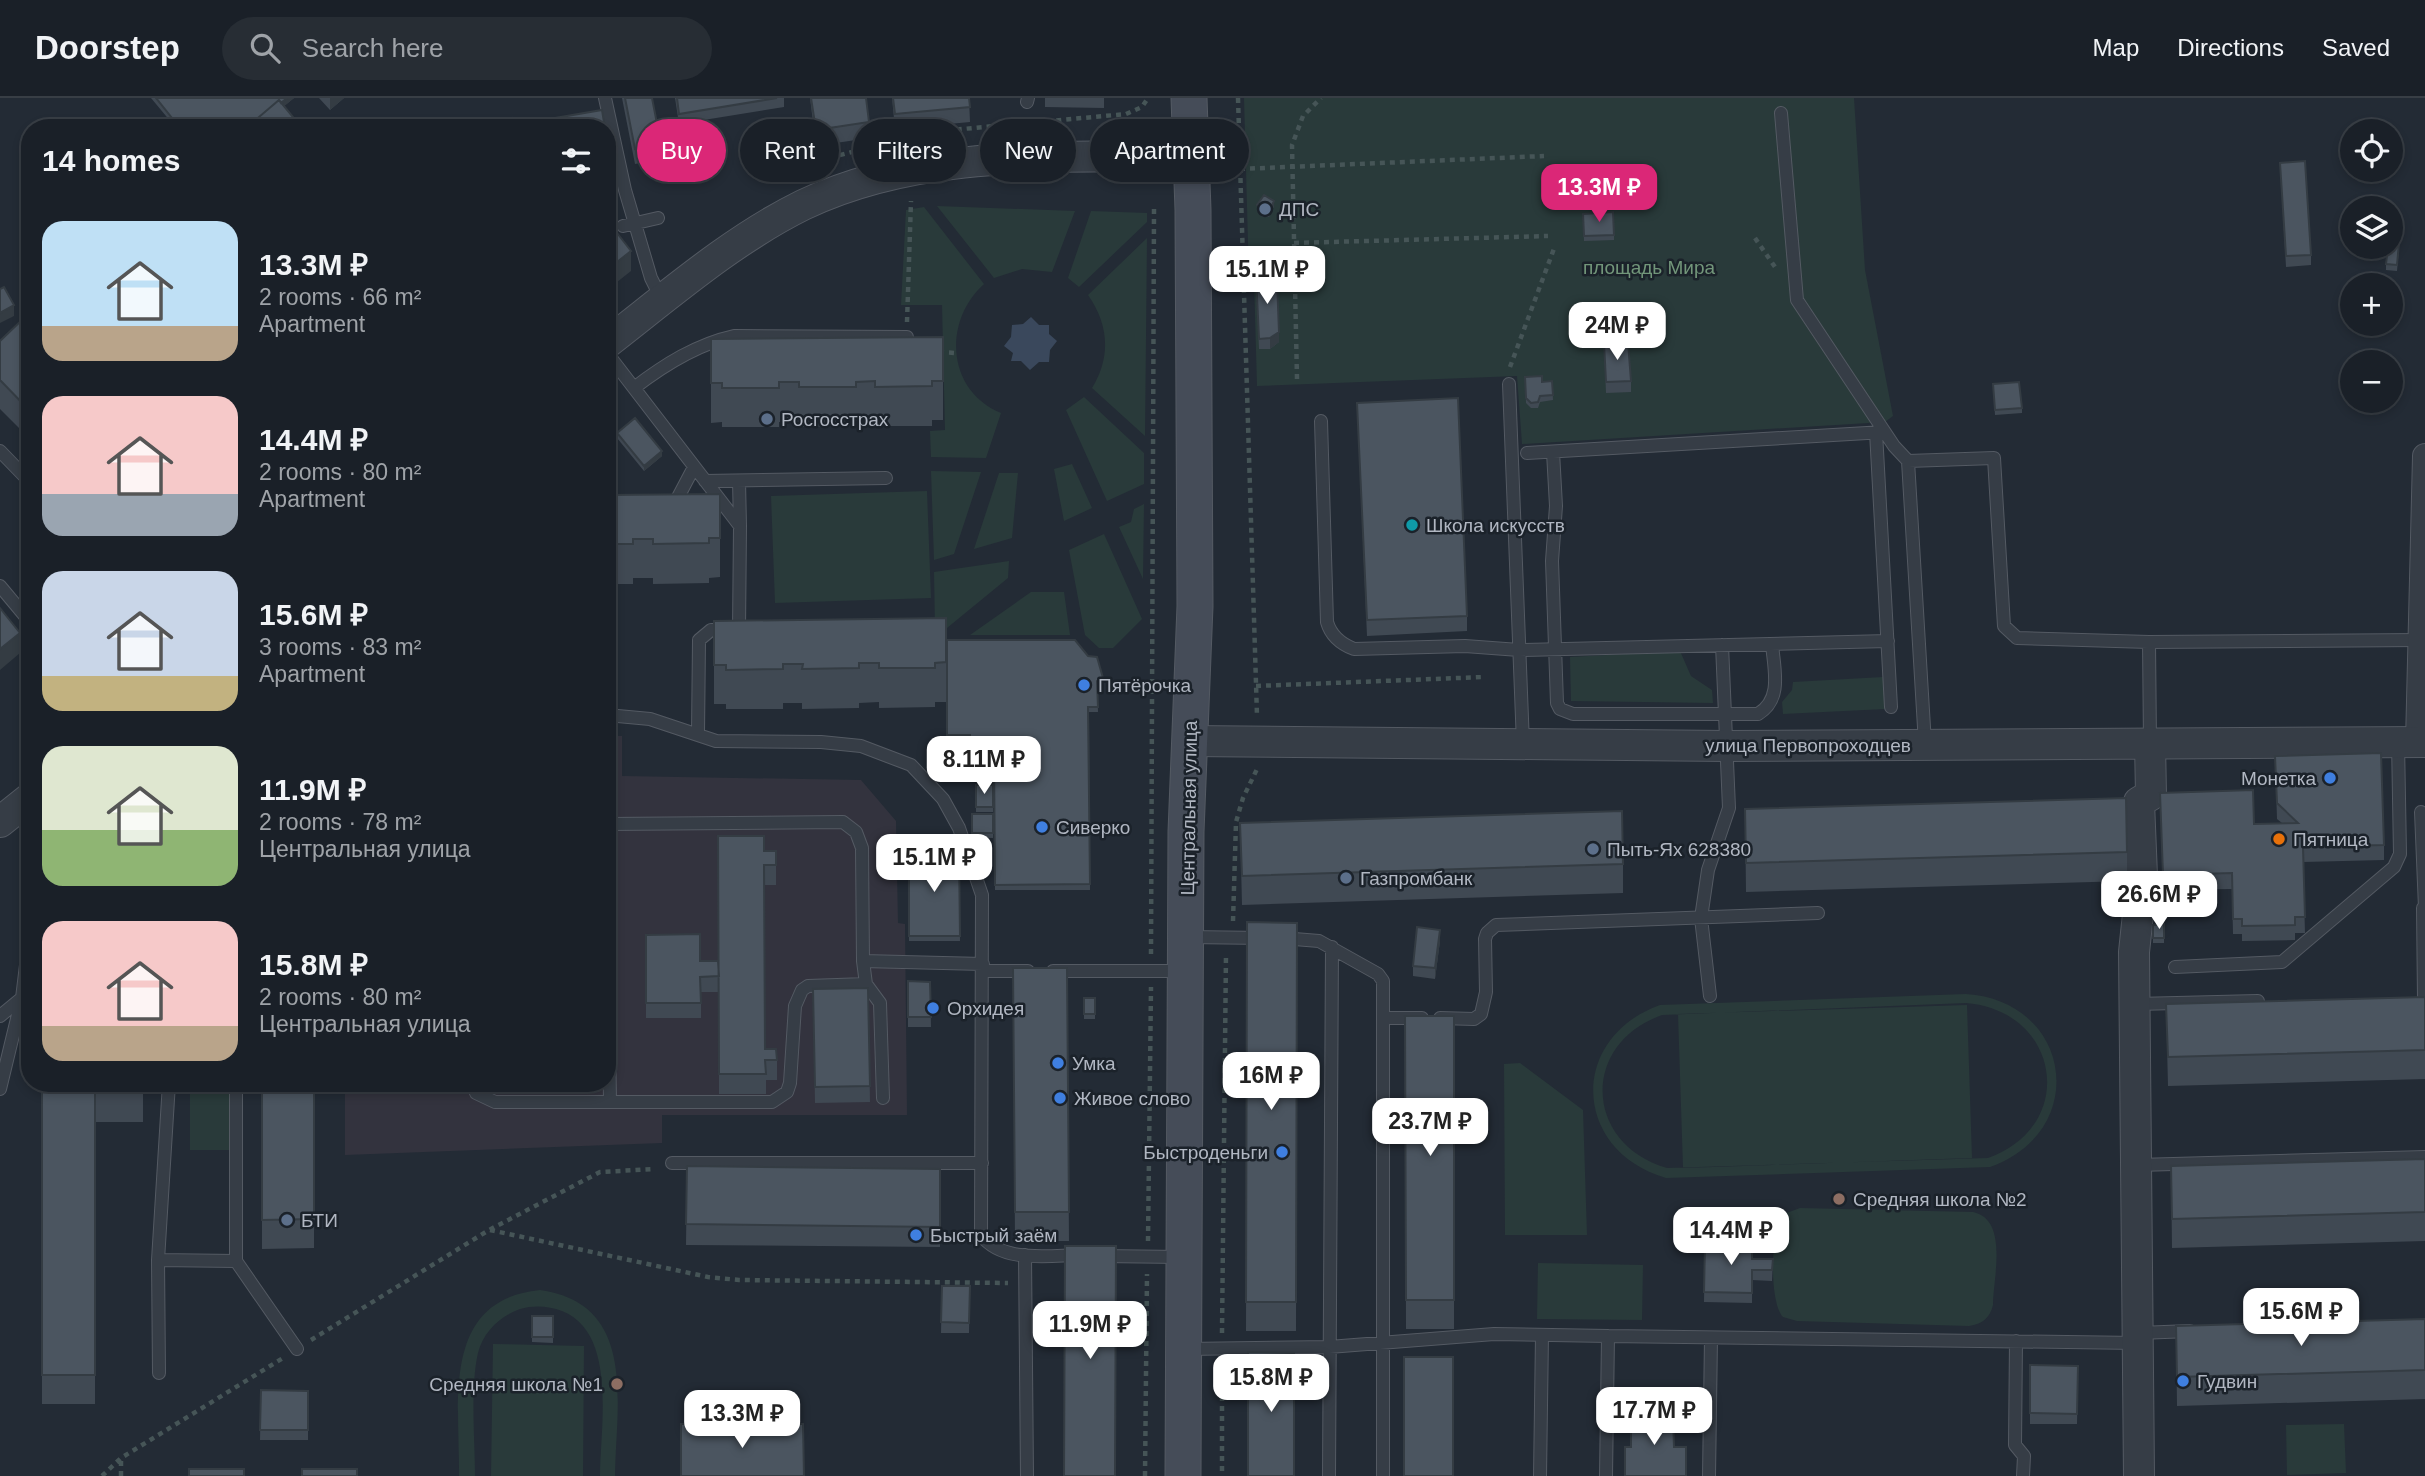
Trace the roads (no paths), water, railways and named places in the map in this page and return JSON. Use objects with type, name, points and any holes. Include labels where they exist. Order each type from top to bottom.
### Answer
[{"type":"main road","name":"Центральная улица","points":[[1189,98],[1190,119]]},
{"type":"main road","name":"Центральная улица","points":[[1183,1476],[1186,937],[1195,606],[1191,182]]},
{"type":"street","points":[[616,336],[738,245],[802,205],[879,178],[919,169],[994,160],[1090,158]]},
{"type":"street","points":[[2414,742],[2425,456]]},
{"type":"street","name":"улица Первопроходцев","points":[[1190,741],[1523,746],[2414,742]]},
{"type":"street","points":[[2139,1476],[2134,952],[2142,876],[2139,802],[2158,794],[2150,743]]},
{"type":"lane","points":[[605,98],[609,119]]},
{"type":"lane","points":[[1781,113],[1797,300],[1880,432],[1908,461],[1925,744]]},
{"type":"lane","points":[[616,156],[629,225],[662,300]]},
{"type":"lane","points":[[629,225],[657,218]]},
{"type":"lane","points":[[634,388],[674,360],[720,339],[734,336],[907,337]]},
{"type":"lane","points":[[616,365],[705,481],[716,503],[740,526]]},
{"type":"lane","points":[[1509,384],[1523,746]]},
{"type":"lane","points":[[1321,421],[1327,622],[1337,639],[1354,649],[1465,646],[1519,650],[1888,641]]},
{"type":"lane","points":[[1527,453],[1880,432]]},
{"type":"lane","points":[[1880,432],[1891,707]]},
{"type":"lane","points":[[0,451],[21,473]]},
{"type":"lane","points":[[1553,452],[1557,703],[1566,713],[1758,714],[1772,702],[1775,693],[1772,644]]},
{"type":"lane","points":[[1908,461],[1994,458],[2004,626],[2009,634],[2027,641],[2420,640]]},
{"type":"lane","points":[[675,503],[694,467]]},
{"type":"lane","points":[[705,481],[886,478]]},
{"type":"lane","points":[[738,481],[739,630]]},
{"type":"lane","points":[[0,586],[21,611]]},
{"type":"lane","points":[[698,733],[699,640],[711,630],[753,629]]},
{"type":"lane","points":[[2149,642],[2150,743]]},
{"type":"lane","points":[[1710,996],[1701,918],[1708,870],[1729,808],[1722,645]]},
{"type":"lane","points":[[616,716],[650,719],[716,741],[842,743],[883,753],[911,765],[943,799],[959,828],[982,895],[981,1235],[996,1249],[1025,1255],[1184,1257]]},
{"type":"lane","points":[[2175,967],[2270,964],[2290,957],[2394,867],[2400,854],[2399,812],[2414,742]]},
{"type":"lane","points":[[2399,812],[2423,812],[2425,999],[2410,999]]},
{"type":"lane","points":[[616,824],[843,822],[856,832],[862,848],[863,961],[866,984],[880,1003],[883,1098]]},
{"type":"lane","points":[[1384,1018],[1474,1018],[1481,1014],[1486,992],[1485,939],[1487,933],[1496,925],[1818,913]]},
{"type":"lane","points":[[1186,937],[1307,939],[1332,947],[1378,974],[1383,981],[1383,1476]]},
{"type":"lane","points":[[1329,1476],[1332,947]]},
{"type":"lane","points":[[863,961],[983,967],[1186,971]]},
{"type":"lane","points":[[476,1092],[482,1098],[495,1102],[772,1102],[787,1092],[790,1083],[795,1006],[802,990],[808,986],[866,984]]},
{"type":"lane","points":[[0,1016],[21,999]]},
{"type":"lane","points":[[2136,1004],[2273,1001]]},
{"type":"lane","points":[[0,1089],[21,1002]]},
{"type":"lane","points":[[159,1373],[158,1260],[168,1092]]},
{"type":"lane","points":[[236,1092],[236,1261],[297,1349]]},
{"type":"lane","points":[[610,1092],[610,1101]]},
{"type":"lane","points":[[2138,1165],[2425,1157]]},
{"type":"lane","points":[[672,1163],[982,1163]]},
{"type":"lane","points":[[1025,1255],[1027,1476]]},
{"type":"lane","points":[[158,1260],[236,1261]]},
{"type":"lane","points":[[1184,1349],[1329,1347],[1494,1334],[2016,1341],[2139,1338],[2207,1331]]},
{"type":"lane","points":[[1540,1476],[1542,1335]]},
{"type":"lane","points":[[1606,1476],[1608,1336]]},
{"type":"lane","points":[[1709,1476],[1711,1338]]},
{"type":"lane","points":[[2016,1341],[2015,1446],[2024,1456],[2023,1476]]},
{"type":"water","points":[[1031,317],[1039,325],[1049,325],[1049,334],[1057,341],[1050,350],[1049,362],[1039,362],[1030,370],[1021,361],[1011,361],[1013,353],[1004,346],[1011,337],[1012,325],[1023,324]]},
{"type":"place","name":"ДПС","points":[[1265,209]]},
{"type":"place","name":"Росгосстрах","points":[[767,419]]},
{"type":"place","name":"Школа искусств","points":[[1412,525]]},
{"type":"place","name":"Пятёрочка","points":[[1084,685]]},
{"type":"place","name":"Монетка","points":[[2330,778]]},
{"type":"place","name":"Сиверко","points":[[1042,827]]},
{"type":"place","name":"Пятница","points":[[2279,839]]},
{"type":"place","name":"Пыть-Ях 628380","points":[[1593,849]]},
{"type":"place","name":"Газпромбанк","points":[[1346,878]]},
{"type":"place","name":"Орхидея","points":[[933,1008]]},
{"type":"place","name":"Умка","points":[[1058,1063]]},
{"type":"place","name":"Живое слово","points":[[1060,1098]]},
{"type":"place","name":"Быстроденьги","points":[[1282,1152]]},
{"type":"place","name":"Средняя школа №2","points":[[1839,1199]]},
{"type":"place","name":"БТИ","points":[[287,1220]]},
{"type":"place","name":"Быстрый заём","points":[[916,1235]]},
{"type":"place","name":"Гудвин","points":[[2183,1381]]},
{"type":"place","name":"Средняя школа №1","points":[[617,1384]]},
{"type":"park label","name":"площадь Мира","points":[[1649,267]]}]
